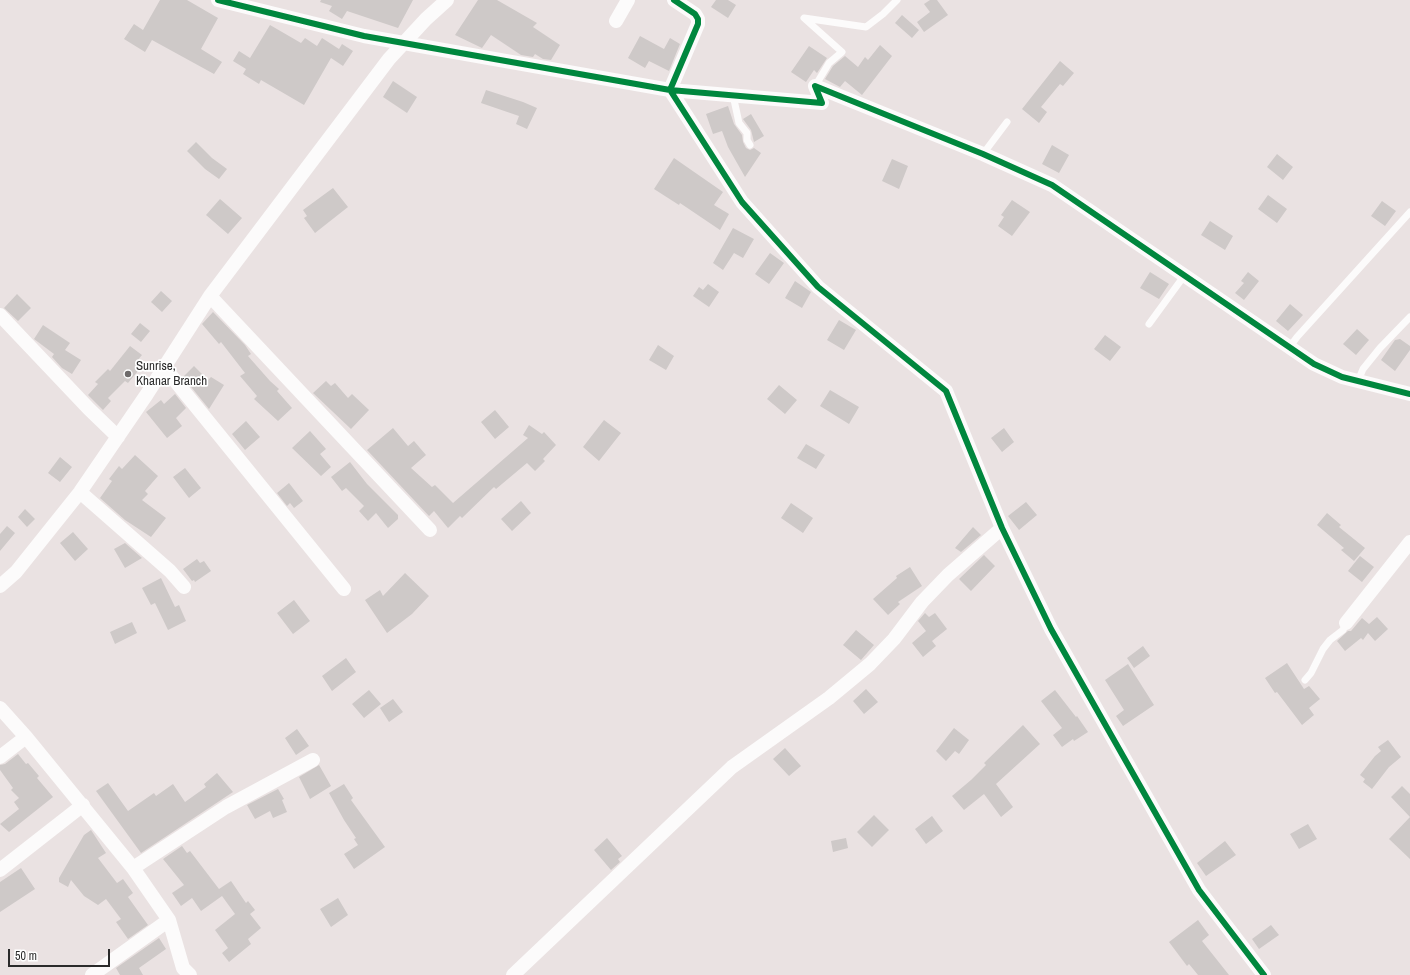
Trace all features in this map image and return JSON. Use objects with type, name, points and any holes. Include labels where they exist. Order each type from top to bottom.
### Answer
[{"type":"street","points":[[218,0],[364,36],[403,44],[670,90],[822,104],[815,86],[983,154],[1052,185],[1288,348],[1314,364],[1342,377],[1410,394]]},
{"type":"street","points":[[0,586],[16,572],[80,492],[118,437],[210,296],[389,59],[447,0]]},
{"type":"street","points":[[616,21],[628,0]]},
{"type":"street","points":[[670,90],[698,24],[698,18],[695,14],[674,0]]},
{"type":"street","points":[[670,90],[742,202],[818,287],[946,391],[1002,528],[1051,630],[1199,890],[1264,975]]},
{"type":"street","points":[[210,296],[430,530]]},
{"type":"street","points":[[0,315],[89,409],[118,437]]},
{"type":"street","points":[[164,367],[344,589]]},
{"type":"street","points":[[80,492],[170,571],[184,587]]},
{"type":"street","points":[[513,975],[732,767],[829,698],[870,664],[894,639],[922,602],[948,575],[1002,528]]},
{"type":"street","points":[[1346,622],[1410,542]]},
{"type":"street","points":[[0,708],[83,805],[133,868],[168,920],[183,968],[190,975]]},
{"type":"street","points":[[0,756],[26,737]]},
{"type":"street","points":[[133,868],[226,807],[313,760]]},
{"type":"street","points":[[0,870],[83,805]]},
{"type":"street","points":[[92,975],[168,920]]},
{"type":"lane","points":[[806,102],[829,63],[842,52],[804,18],[866,28],[883,14],[896,0]]},
{"type":"lane","points":[[733,95],[739,123],[747,133],[750,145]]},
{"type":"lane","points":[[983,154],[1007,122]]},
{"type":"lane","points":[[1288,348],[1410,212]]},
{"type":"lane","points":[[1149,324],[1184,276]]},
{"type":"lane","points":[[1358,381],[1363,369],[1380,348],[1410,317]]},
{"type":"lane","points":[[1305,680],[1311,673],[1323,649],[1330,640],[1343,630],[1346,622]]},
{"type":"building","points":[[160,0],[187,0],[218,18],[201,49],[222,62],[214,74],[152,40],[145,52],[124,39],[134,24],[143,30]]},
{"type":"building","points":[[321,0],[413,0],[398,28],[347,11],[342,19],[329,11],[332,6],[320,2]]},
{"type":"building","points":[[478,0],[497,0],[537,23],[533,27],[560,45],[551,60],[543,59],[535,54],[533,57],[521,55],[491,35],[482,48],[455,35]]},
{"type":"building","points":[[716,0],[728,0],[736,5],[728,18],[711,7]]},
{"type":"building","points":[[930,0],[937,0],[948,15],[924,32],[917,22],[930,12],[924,4]]},
{"type":"building","points":[[902,15],[919,30],[912,38],[895,23]]},
{"type":"building","points":[[270,25],[301,43],[305,38],[317,46],[322,38],[339,49],[342,44],[353,51],[343,66],[331,58],[304,105],[261,80],[259,84],[243,74],[246,69],[233,61],[239,51],[250,58]]},
{"type":"building","points":[[640,36],[664,49],[670,38],[680,44],[669,71],[649,61],[645,68],[628,58]]},
{"type":"building","points":[[880,45],[892,56],[862,95],[845,81],[840,87],[825,79],[833,66],[845,56],[858,67],[865,57],[868,60]]},
{"type":"building","points":[[809,46],[827,58],[817,73],[814,70],[806,82],[791,72]]},
{"type":"building","points":[[1060,61],[1074,73],[1063,86],[1060,84],[1041,107],[1047,112],[1039,123],[1022,109]]},
{"type":"building","points":[[393,81],[417,97],[407,113],[383,97]]},
{"type":"building","points":[[486,90],[537,108],[527,129],[516,124],[519,116],[481,103]]},
{"type":"building","points":[[728,106],[734,124],[742,135],[746,148],[750,150],[754,148],[761,153],[745,177],[728,147],[722,131],[713,134],[706,114]]},
{"type":"building","points":[[751,114],[764,136],[754,142],[751,130],[743,119]]},
{"type":"building","points":[[196,142],[212,158],[227,169],[219,179],[205,169],[187,151]]},
{"type":"building","points":[[1052,145],[1069,155],[1059,173],[1042,164]]},
{"type":"building","points":[[1277,154],[1293,167],[1283,180],[1267,167]]},
{"type":"building","points":[[674,158],[723,192],[714,205],[729,214],[720,230],[680,203],[679,205],[654,189]]},
{"type":"building","points":[[892,159],[908,166],[899,189],[882,181]]},
{"type":"building","points":[[333,188],[348,207],[315,233],[304,218],[307,216],[303,210]]},
{"type":"building","points":[[1268,195],[1287,209],[1277,223],[1258,209]]},
{"type":"building","points":[[220,199],[242,218],[228,234],[206,215]]},
{"type":"building","points":[[1012,200],[1030,212],[1012,236],[998,226],[1004,217],[1001,215]]},
{"type":"building","points":[[1382,201],[1396,211],[1385,226],[1371,216]]},
{"type":"building","points":[[1210,221],[1233,236],[1225,250],[1201,235]]},
{"type":"building","points":[[733,228],[754,239],[743,258],[734,253],[723,270],[713,263]]},
{"type":"building","points":[[770,253],[784,263],[769,284],[755,274]]},
{"type":"building","points":[[1150,272],[1169,284],[1159,299],[1140,288]]},
{"type":"building","points":[[1248,272],[1259,281],[1244,300],[1235,293],[1244,283],[1241,281]]},
{"type":"building","points":[[795,281],[811,292],[802,308],[785,298]]},
{"type":"building","points":[[708,284],[719,292],[709,307],[693,296],[699,287],[703,290]]},
{"type":"building","points":[[161,291],[172,301],[162,312],[151,302]]},
{"type":"building","points":[[17,294],[31,308],[18,321],[4,308]]},
{"type":"building","points":[[1290,304],[1303,315],[1288,331],[1276,321]]},
{"type":"building","points":[[213,312],[245,345],[251,354],[248,356],[279,389],[277,391],[292,408],[278,421],[254,399],[257,396],[240,376],[245,373],[221,342],[219,344],[202,324]]},
{"type":"building","points":[[839,320],[856,330],[844,350],[827,340]]},
{"type":"building","points":[[140,323],[150,331],[141,342],[131,334]]},
{"type":"building","points":[[43,325],[70,343],[65,350],[81,360],[72,374],[62,368],[52,357],[54,354],[34,339]]},
{"type":"building","points":[[1357,329],[1369,340],[1356,355],[1343,344]]},
{"type":"building","points":[[1105,335],[1121,347],[1110,361],[1094,349]]},
{"type":"building","points":[[1400,339],[1410,346],[1410,350],[1395,371],[1381,360],[1395,340]]},
{"type":"building","points":[[658,345],[674,356],[666,370],[649,360]]},
{"type":"building","points":[[130,346],[142,355],[137,361],[143,365],[128,383],[125,381],[108,398],[111,401],[103,410],[88,395],[98,384],[95,382],[108,369],[110,371]]},
{"type":"building","points":[[194,366],[208,380],[211,377],[224,385],[209,409],[183,377]]},
{"type":"building","points":[[326,381],[331,386],[335,383],[348,398],[352,394],[369,410],[351,429],[313,393]]},
{"type":"building","points":[[779,385],[797,400],[785,414],[767,399]]},
{"type":"building","points":[[830,390],[859,407],[849,424],[820,406]]},
{"type":"building","points":[[175,394],[186,408],[176,418],[182,426],[167,438],[146,412],[161,400],[164,404]]},
{"type":"building","points":[[495,410],[509,427],[495,439],[481,422]]},
{"type":"building","points":[[604,420],[621,433],[599,461],[583,447]]},
{"type":"building","points":[[246,421],[260,437],[245,450],[232,434]]},
{"type":"building","points":[[529,425],[542,434],[544,432],[556,445],[543,459],[545,461],[535,471],[527,463],[496,489],[494,487],[462,518],[460,516],[448,528],[434,511],[429,516],[367,450],[393,428],[408,446],[414,441],[426,455],[411,468],[432,487],[435,485],[453,503],[528,438],[523,435]]},
{"type":"building","points":[[1004,428],[1014,442],[1002,452],[991,438]]},
{"type":"building","points":[[310,431],[326,449],[320,454],[331,467],[321,476],[292,448]]},
{"type":"building","points":[[806,444],[825,455],[816,469],[797,458]]},
{"type":"building","points":[[135,455],[158,476],[145,491],[148,494],[142,500],[166,518],[151,537],[125,520],[100,498],[112,481],[109,479],[119,466],[122,469]]},
{"type":"building","points":[[60,457],[72,467],[60,482],[48,473]]},
{"type":"building","points":[[350,462],[367,484],[398,515],[398,519],[388,528],[376,513],[368,521],[359,511],[364,506],[346,488],[342,491],[331,477]]},
{"type":"building","points":[[185,468],[201,488],[189,498],[173,477]]},
{"type":"building","points":[[289,483],[303,501],[294,508],[290,503],[287,506],[277,493]]},
{"type":"building","points":[[521,501],[531,513],[512,531],[501,519]]},
{"type":"building","points":[[1026,502],[1037,515],[1019,530],[1008,516]]},
{"type":"building","points":[[791,503],[813,518],[803,533],[781,518]]},
{"type":"building","points":[[25,509],[35,519],[27,527],[18,517]]},
{"type":"building","points":[[1327,513],[1341,525],[1339,527],[1365,548],[1354,561],[1341,550],[1344,548],[1317,525]]},
{"type":"building","points":[[7,526],[15,533],[0,551],[0,534]]},
{"type":"building","points":[[973,527],[981,535],[961,552],[955,548]]},
{"type":"building","points":[[73,532],[88,549],[75,561],[60,543]]},
{"type":"building","points":[[125,543],[142,558],[125,568],[114,549]]},
{"type":"building","points":[[984,555],[995,566],[971,591],[959,579]]},
{"type":"building","points":[[1360,556],[1374,567],[1362,582],[1348,571]]},
{"type":"building","points":[[197,559],[200,563],[204,561],[211,571],[195,582],[194,580],[192,581],[183,569]]},
{"type":"building","points":[[910,567],[922,586],[898,602],[900,604],[888,615],[873,599],[897,578],[896,576]]},
{"type":"building","points":[[405,573],[429,596],[412,614],[387,633],[365,600],[380,590],[383,596]]},
{"type":"building","points":[[161,578],[175,607],[179,605],[186,621],[168,630],[155,603],[151,605],[142,588]]},
{"type":"building","points":[[294,600],[310,621],[293,634],[277,613]]},
{"type":"building","points":[[925,613],[929,617],[935,613],[947,629],[932,641],[936,646],[923,657],[912,643],[926,631],[918,621]]},
{"type":"building","points":[[1377,617],[1388,629],[1375,641],[1368,633],[1363,640],[1361,638],[1345,651],[1337,641],[1348,631],[1351,631],[1362,618],[1369,624]]},
{"type":"building","points":[[132,622],[137,633],[115,644],[110,632]]},
{"type":"building","points":[[856,630],[874,645],[861,660],[843,645]]},
{"type":"building","points":[[1143,646],[1150,656],[1134,668],[1127,658]]},
{"type":"building","points":[[346,658],[356,672],[332,691],[322,676]]},
{"type":"building","points":[[1287,663],[1304,689],[1309,686],[1320,699],[1309,708],[1314,715],[1302,725],[1277,692],[1275,693],[1265,678]]},
{"type":"building","points":[[1128,664],[1154,705],[1123,726],[1116,716],[1124,710],[1105,680]]},
{"type":"building","points":[[866,689],[878,702],[864,714],[853,701]]},
{"type":"building","points":[[369,690],[381,704],[364,718],[352,704]]},
{"type":"building","points":[[1055,690],[1076,717],[1077,716],[1088,732],[1074,741],[1073,739],[1062,747],[1053,735],[1062,728],[1041,701]]},
{"type":"building","points":[[393,699],[403,712],[389,722],[380,708]]},
{"type":"building","points":[[1023,725],[1040,744],[996,784],[1013,807],[1001,817],[984,794],[964,810],[952,796],[986,765],[984,763]]},
{"type":"building","points":[[954,728],[969,740],[959,754],[955,751],[946,761],[936,751]]},
{"type":"building","points":[[297,729],[309,746],[296,755],[285,738]]},
{"type":"building","points":[[1388,740],[1401,757],[1389,767],[1372,789],[1363,782],[1365,779],[1360,775],[1375,756],[1381,751],[1378,747]]},
{"type":"building","points":[[785,748],[801,766],[789,776],[773,759]]},
{"type":"building","points":[[18,754],[39,776],[37,778],[53,797],[9,832],[0,824],[19,809],[14,802],[19,798],[11,790],[13,788],[0,770],[0,765],[5,764]]},
{"type":"building","points":[[319,765],[331,786],[310,799],[299,777]]},
{"type":"building","points":[[217,773],[233,792],[141,853],[96,791],[108,783],[128,811],[154,793],[156,796],[173,784],[185,802],[206,787],[204,784]]},
{"type":"building","points":[[344,784],[353,798],[351,800],[385,847],[354,869],[344,854],[358,845],[354,839],[356,838],[329,793]]},
{"type":"building","points":[[1402,786],[1410,794],[1410,817],[1391,797]]},
{"type":"building","points":[[278,789],[284,799],[282,800],[287,812],[273,818],[270,811],[255,819],[247,805]]},
{"type":"building","points":[[874,815],[889,830],[872,847],[857,832]]},
{"type":"building","points":[[932,816],[943,831],[926,844],[915,829]]},
{"type":"building","points":[[1410,817],[1410,859],[1389,839]]},
{"type":"building","points":[[1308,824],[1317,839],[1299,849],[1290,834]]},
{"type":"building","points":[[91,830],[106,853],[98,858],[117,883],[123,879],[133,893],[128,897],[148,925],[128,939],[116,922],[121,919],[106,899],[98,905],[84,896],[71,880],[68,887],[59,882],[59,878],[84,835]]},
{"type":"building","points":[[607,838],[622,856],[618,859],[620,862],[611,870],[594,850]]},
{"type":"building","points":[[846,838],[848,848],[833,852],[831,841]]},
{"type":"building","points":[[1225,841],[1236,855],[1206,876],[1197,863]]},
{"type":"building","points":[[182,846],[187,853],[190,851],[219,889],[231,881],[246,903],[248,901],[255,910],[250,914],[261,928],[248,939],[251,944],[229,962],[222,953],[228,948],[215,930],[235,914],[222,896],[201,911],[192,898],[181,906],[172,893],[184,885],[163,859]]},
{"type":"building","points":[[21,868],[35,889],[0,912],[0,882]]},
{"type":"building","points":[[338,898],[348,915],[331,927],[320,909]]},
{"type":"building","points":[[1198,920],[1209,935],[1202,941],[1229,975],[1198,975],[1189,964],[1187,966],[1169,942]]},
{"type":"building","points":[[1271,925],[1279,935],[1259,949],[1252,939]]},
{"type":"building","points":[[159,938],[166,949],[139,968],[143,975],[120,975],[116,968]]},
{"type":"cycle path","points":[[218,0],[364,36],[670,90],[822,103],[815,86],[983,154],[1052,185],[1314,364],[1342,377],[1410,394]]},
{"type":"cycle path","points":[[674,0],[695,14],[698,19],[698,24],[670,90],[742,202],[818,287],[946,391],[1002,528],[1051,629],[1199,890],[1264,975]]},
{"type":"place","name":"Sunrise, Khanar Branch","points":[[128,374]]}]
